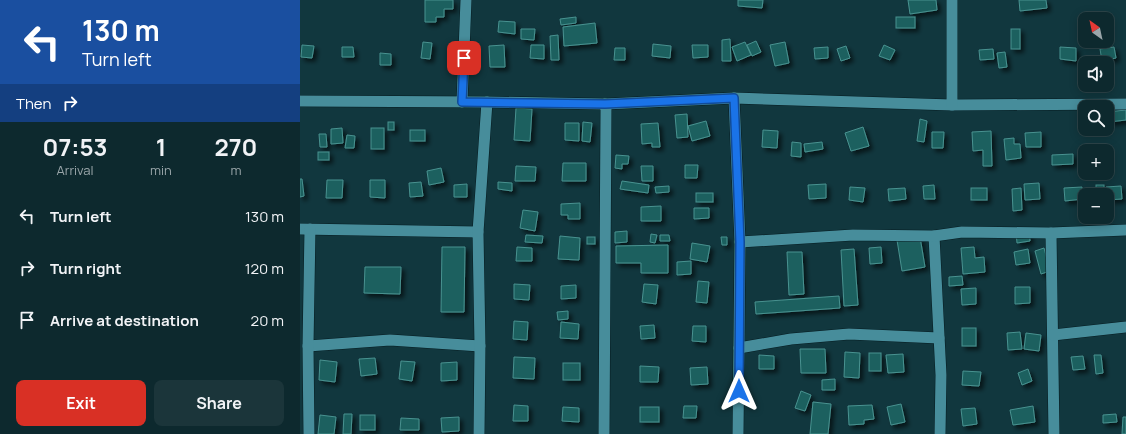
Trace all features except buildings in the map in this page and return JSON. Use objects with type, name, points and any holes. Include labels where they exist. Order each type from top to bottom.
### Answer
[{"type":"street","points":[[462,102],[466,0]]},
{"type":"street","points":[[952,0],[952,104]]},
{"type":"street","points":[[300,101],[605,104],[734,98],[952,104],[1126,104]]},
{"type":"street","points":[[734,98],[740,242],[738,434]]},
{"type":"street","points":[[479,434],[480,346],[478,232],[487,102]]},
{"type":"street","points":[[604,434],[605,104]]},
{"type":"street","points":[[308,434],[308,346],[305,229],[478,232]]},
{"type":"street","points":[[740,242],[853,235],[934,236],[962,232],[1051,233],[1126,230]]},
{"type":"street","points":[[1051,233],[1054,434]]},
{"type":"street","points":[[934,236],[941,375],[940,434]]},
{"type":"street","points":[[1053,335],[1126,327]]},
{"type":"street","points":[[739,348],[791,339],[849,334],[939,338]]},
{"type":"street","points":[[308,346],[390,340],[480,346]]},
{"type":"route","points":[[464,58],[462,102],[605,104],[734,98],[740,242],[739,391]]}]
